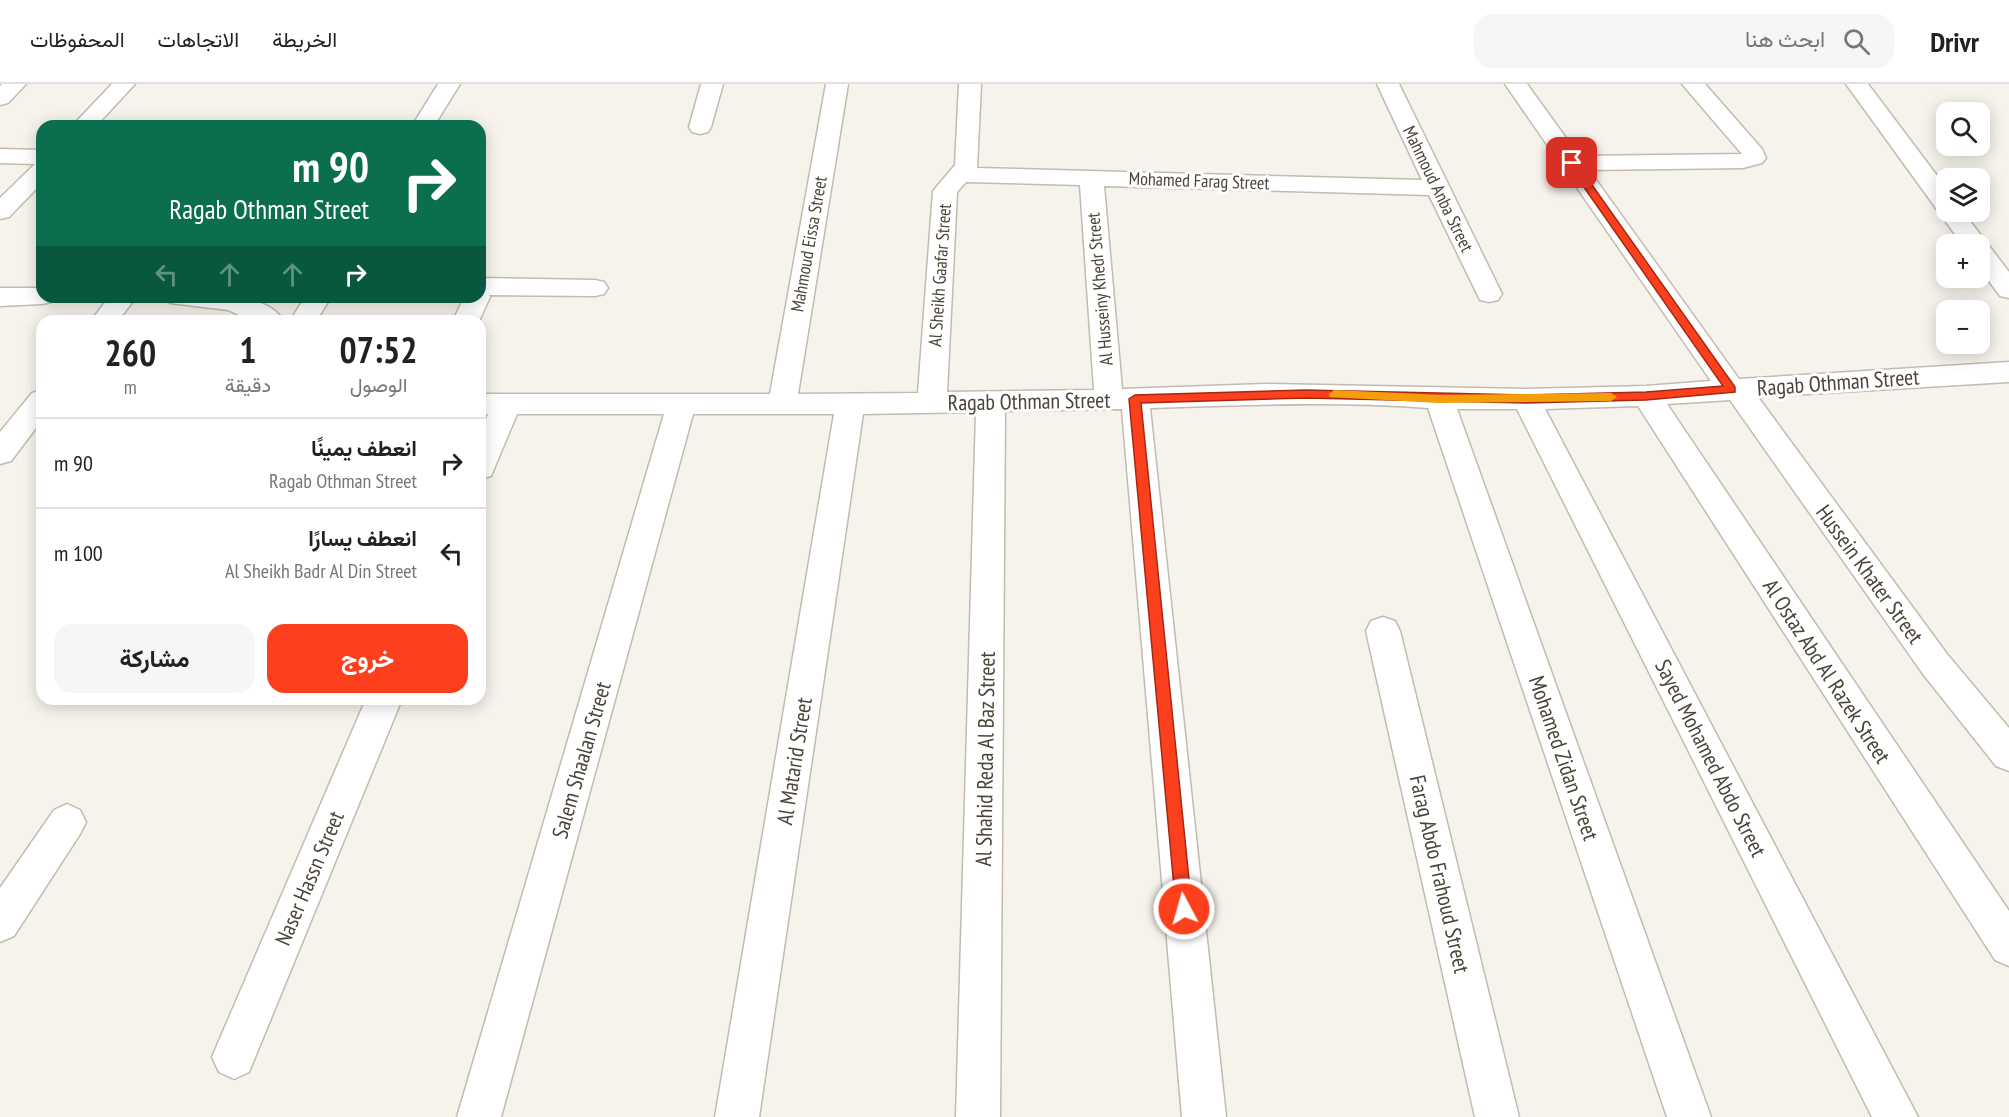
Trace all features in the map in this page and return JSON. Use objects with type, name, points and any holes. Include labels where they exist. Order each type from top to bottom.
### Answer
[{"type":"street","points":[[0,98],[15,84]]},
{"type":"street","points":[[89,120],[124,84]]},
{"type":"street","points":[[427,120],[449,84]]},
{"type":"street","points":[[700,127],[712,84]]},
{"type":"street","name":"Mahmoud Eissa Street","points":[[782,404],[837,84]]},
{"type":"street","name":"Al Sheikh Gaafar Street","points":[[932,402],[945,191],[962,175],[967,166],[970,84]]},
{"type":"street","name":"Mahmoud Anba Street","points":[[1388,84],[1489,294]]},
{"type":"street","name":"Hussein Khater Street","points":[[1516,84],[1734,389],[1935,664],[2009,755]]},
{"type":"street","points":[[1572,163],[1752,159],[1754,154],[1693,84]]},
{"type":"street","points":[[1857,84],[1936,191]]},
{"type":"street","points":[[0,156],[36,157]]},
{"type":"street","points":[[0,212],[36,175]]},
{"type":"street","name":"Mohamed Farag Street","points":[[962,175],[1437,188]]},
{"type":"street","name":"Al Husseiny Khedr Street","points":[[1091,178],[1122,399],[1204,1117]]},
{"type":"street","points":[[1990,264],[2009,290]]},
{"type":"street","points":[[486,290],[595,288]]},
{"type":"street","points":[[0,297],[36,296]]},
{"type":"street","points":[[109,315],[118,303]]},
{"type":"street","points":[[236,303],[255,309],[263,315]]},
{"type":"street","name":"Ragab Othman Street","points":[[494,404],[850,404],[1288,394],[1384,395],[1439,399],[1526,399],[1646,396],[1888,378],[2009,372]]},
{"type":"street","name":"Al Ostaz Abd Al Razek Street","points":[[1646,396],[2009,946]]},
{"type":"street","name":"Mohamed Zidan Street","points":[[1439,399],[1689,1117]]},
{"type":"street","name":"Sayed Mohamed Abdo Street","points":[[1526,399],[1896,1117]]},
{"type":"street","name":"Al Shahid Reda Al Baz Street","points":[[978,1117],[991,401]]},
{"type":"street","name":"Salem Shaalan Street","points":[[479,1117],[682,403]]},
{"type":"street","points":[[486,441],[494,404]]},
{"type":"street","name":"Al Matarid Street","points":[[737,1117],[850,404]]},
{"type":"street","points":[[0,453],[36,408]]},
{"type":"street","name":"Farag Abdo Frahoud Street","points":[[1383,631],[1497,1117]]},
{"type":"street","name":"Naser Hassn Street","points":[[234,1057],[381,705]]},
{"type":"street","points":[[0,922],[67,822]]},
{"type":"slow traffic","points":[[1334,394],[1439,399],[1611,397]]},
{"type":"route","points":[[1184,909],[1135,399],[1265,394],[1526,399],[1646,396],[1731,389],[1572,163]]}]
